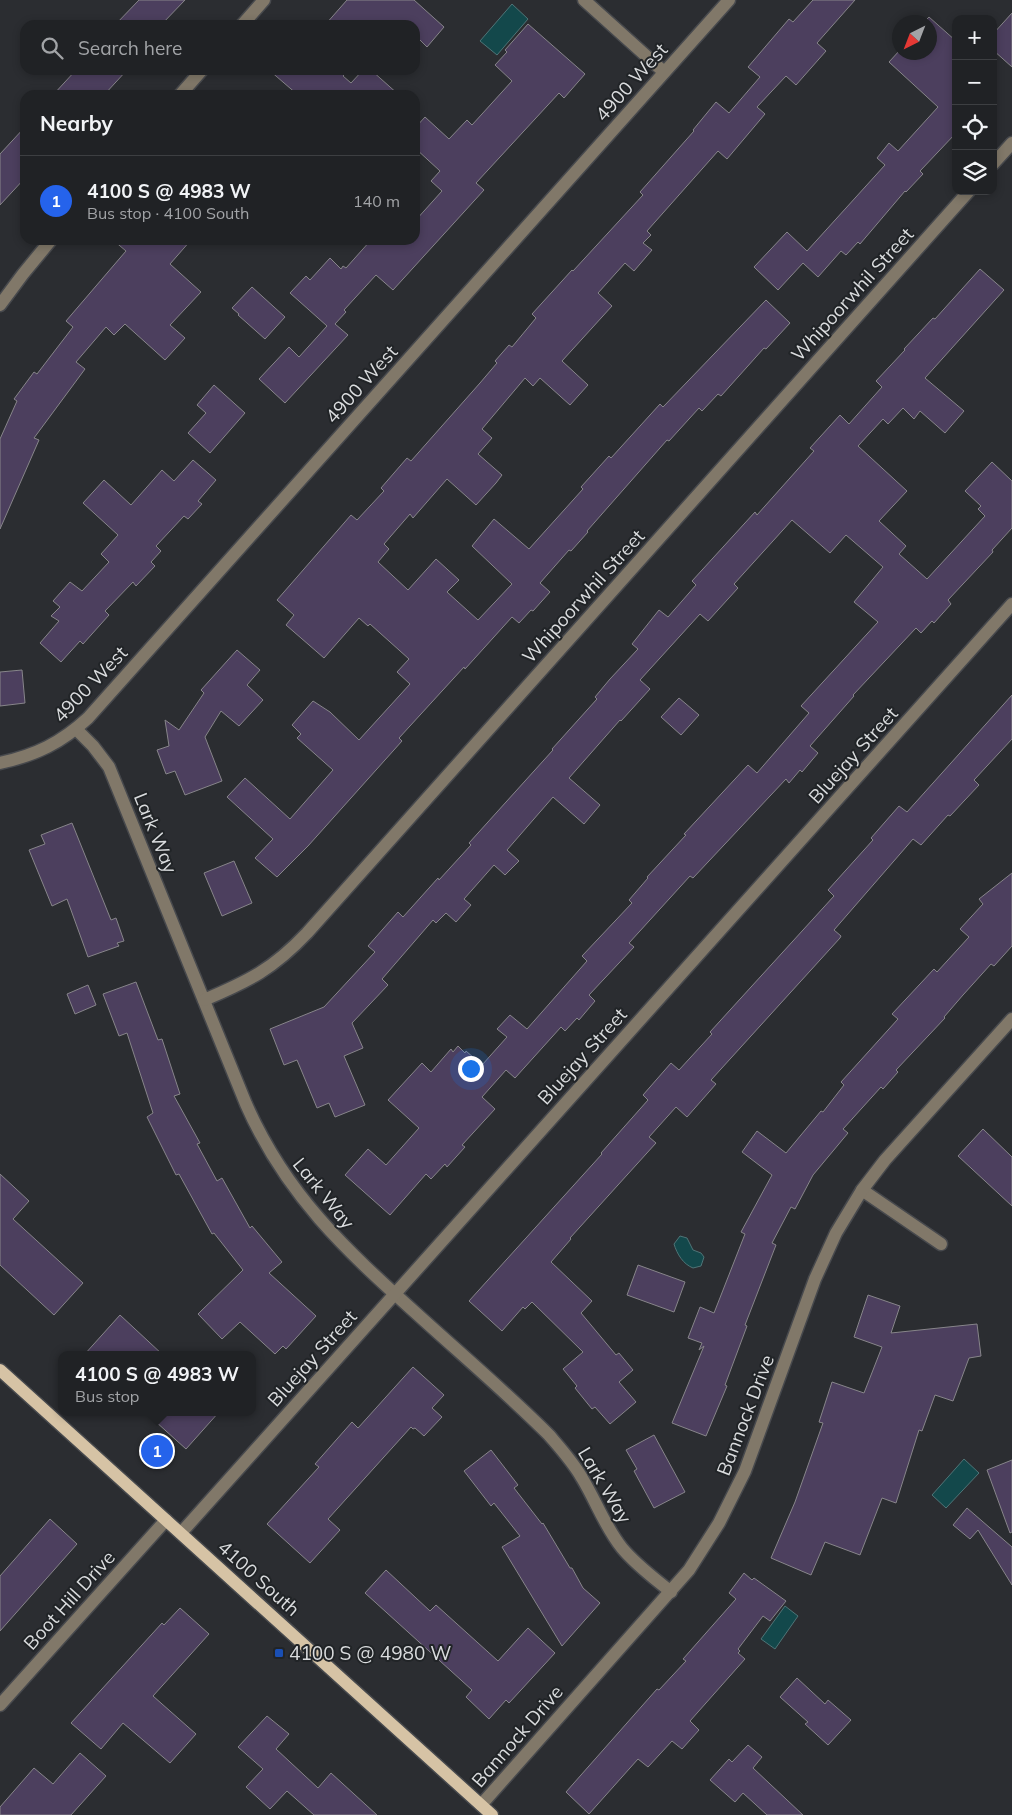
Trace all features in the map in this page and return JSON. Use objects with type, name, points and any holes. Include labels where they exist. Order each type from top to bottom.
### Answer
[{"type":"main road","name":"4100 South","points":[[0,1370],[492,1815]]},
{"type":"street","points":[[246,20],[264,0]]},
{"type":"street","points":[[584,0],[664,72]]},
{"type":"street","name":"4900 West","points":[[0,763],[47,749],[76,729],[100,706],[729,0]]},
{"type":"street","points":[[184,90],[198,75]]},
{"type":"street","points":[[997,160],[1012,143]]},
{"type":"street","name":"Whipoorwhil Street","points":[[204,1000],[240,985],[258,975],[275,964],[296,944],[965,195]]},
{"type":"street","points":[[0,305],[47,245]]},
{"type":"street","name":"Bluejay Street","points":[[181,1533],[1012,604]]},
{"type":"street","name":"Lark Way","points":[[76,729],[102,756],[109,767],[246,1104],[257,1130],[272,1156],[307,1206],[353,1256],[549,1435],[581,1476],[623,1550],[671,1592]]},
{"type":"street","name":"Bannock Drive","points":[[481,1806],[671,1592],[705,1548],[733,1498],[745,1471],[824,1256],[844,1218],[885,1160],[1012,1019]]},
{"type":"street","points":[[862,1190],[941,1244]]},
{"type":"street","name":"Boot Hill Drive","points":[[0,1705],[166,1520]]},
{"type":"water","points":[[512,4],[528,19],[497,55],[480,41]]},
{"type":"water","points":[[680,1236],[687,1238],[693,1250],[701,1253],[704,1257],[701,1266],[693,1268],[681,1258],[674,1244]]},
{"type":"water","points":[[964,1459],[979,1473],[946,1508],[932,1495]]},
{"type":"water","points":[[785,1606],[798,1616],[775,1649],[761,1639]]},
{"type":"building","points":[[139,0],[185,0],[166,20],[120,20]]},
{"type":"building","points":[[347,0],[414,0],[444,27],[427,47],[420,40],[420,20],[329,20]]},
{"type":"building","points":[[813,0],[855,0],[817,43],[826,51],[796,85],[786,76],[757,107],[765,114],[727,159],[718,151],[647,231],[651,235],[643,243],[652,250],[634,271],[625,263],[598,293],[612,306],[562,361],[588,385],[570,405],[540,378],[533,386],[525,378],[482,429],[492,438],[478,454],[502,475],[496,483],[476,505],[447,479],[413,518],[410,514],[384,544],[389,549],[378,562],[408,590],[436,559],[459,580],[447,592],[478,620],[512,584],[472,546],[494,519],[529,549],[583,489],[581,487],[609,456],[611,458],[660,404],[663,407],[766,300],[790,323],[766,349],[764,348],[721,396],[718,394],[702,411],[699,408],[669,441],[667,440],[588,532],[540,583],[550,592],[519,623],[512,617],[465,669],[464,667],[399,738],[402,741],[308,846],[277,877],[255,858],[273,839],[227,797],[245,778],[290,819],[333,770],[297,738],[301,734],[292,725],[313,701],[330,712],[359,740],[410,684],[397,672],[409,659],[370,624],[368,626],[359,618],[324,658],[286,625],[294,615],[277,600],[351,515],[357,520],[384,491],[381,488],[407,458],[411,461],[497,363],[495,361],[509,345],[512,347],[536,318],[532,314],[643,195],[640,192],[694,131],[716,102],[729,113],[760,77],[748,67],[789,19],[793,22]]},
{"type":"building","points":[[1012,13],[1012,67],[997,54],[997,30]]},
{"type":"building","points":[[528,24],[585,74],[564,98],[559,93],[476,183],[484,190],[393,290],[376,275],[344,310],[346,312],[335,324],[348,335],[285,403],[259,379],[289,347],[299,357],[327,326],[290,293],[306,276],[310,280],[330,258],[341,269],[343,266],[346,268],[367,245],[420,245],[420,215],[442,191],[431,181],[440,171],[420,153],[420,122],[425,117],[449,139],[467,120],[472,125],[512,81],[495,65],[507,52],[505,50]]},
{"type":"building","points":[[937,24],[952,37],[952,137],[920,171],[923,174],[905,191],[860,244],[858,242],[846,255],[841,251],[818,277],[803,263],[778,290],[754,267],[787,232],[807,251],[885,165],[877,158],[889,143],[898,151],[938,107],[889,62],[892,59],[937,60]]},
{"type":"building","points":[[71,75],[122,75],[109,90],[58,90]]},
{"type":"building","points":[[275,75],[344,75],[351,83],[358,75],[377,75],[393,90],[292,90]]},
{"type":"building","points":[[20,132],[20,183],[0,205],[0,154]]},
{"type":"building","points":[[119,245],[187,245],[170,264],[201,292],[170,325],[185,338],[165,360],[125,324],[114,335],[106,327],[76,362],[85,369],[34,438],[39,440],[0,529],[0,439],[17,401],[14,399],[34,372],[37,374],[73,327],[66,321],[126,251]]},
{"type":"building","points":[[980,269],[1004,290],[925,378],[964,411],[945,433],[920,411],[914,419],[903,408],[888,424],[883,419],[858,446],[907,491],[879,521],[906,546],[899,554],[927,579],[985,516],[978,509],[981,506],[965,491],[992,462],[1012,481],[1012,528],[992,550],[993,552],[948,600],[951,604],[934,623],[932,621],[921,633],[916,628],[853,695],[810,746],[818,753],[802,772],[800,770],[789,783],[786,779],[693,878],[690,876],[629,943],[634,947],[589,995],[595,1001],[579,1020],[577,1018],[565,1031],[561,1027],[515,1078],[506,1070],[482,1097],[495,1109],[462,1145],[465,1147],[447,1167],[445,1164],[431,1179],[426,1174],[390,1215],[345,1175],[368,1149],[386,1165],[419,1128],[388,1100],[422,1063],[431,1072],[451,1049],[453,1052],[458,1046],[482,1065],[507,1037],[497,1029],[510,1015],[527,1029],[587,961],[582,956],[632,903],[629,900],[647,877],[686,835],[684,834],[748,765],[757,773],[809,713],[801,706],[878,622],[854,602],[883,567],[846,535],[830,553],[792,520],[734,584],[738,588],[708,621],[700,614],[640,680],[650,689],[569,778],[600,805],[584,824],[553,797],[507,850],[519,861],[505,875],[494,865],[464,899],[471,905],[456,922],[446,913],[436,923],[433,920],[382,979],[388,985],[352,1023],[363,1048],[344,1056],[365,1105],[335,1117],[329,1103],[317,1108],[297,1060],[284,1065],[270,1029],[324,1007],[375,952],[368,946],[398,912],[403,917],[438,878],[439,880],[471,845],[469,843],[597,699],[595,697],[638,649],[632,644],[659,610],[668,617],[696,585],[692,581],[755,512],[757,515],[814,451],[810,448],[840,415],[849,424],[882,387],[876,381]]},
{"type":"building","points":[[252,287],[285,317],[265,339],[232,308]]},
{"type":"building","points":[[214,385],[245,413],[210,453],[188,433],[206,413],[197,405]]},
{"type":"building","points":[[193,460],[216,480],[198,501],[202,504],[188,519],[184,516],[156,546],[161,551],[151,562],[155,566],[136,586],[133,582],[105,611],[109,615],[83,644],[80,641],[61,662],[40,643],[59,621],[51,616],[60,607],[53,601],[70,582],[82,591],[109,562],[101,554],[118,535],[83,503],[104,480],[131,505],[162,470],[174,481]]},
{"type":"building","points":[[237,650],[260,670],[247,685],[263,700],[239,726],[221,711],[205,737],[222,781],[185,795],[175,771],[166,774],[157,750],[169,746],[165,720],[179,730],[204,693],[201,690]]},
{"type":"building","points":[[22,670],[25,703],[0,706],[0,672]]},
{"type":"building","points":[[1012,695],[1012,739],[974,780],[979,785],[921,845],[913,839],[834,930],[841,936],[840,938],[711,1080],[716,1084],[687,1117],[676,1107],[649,1137],[656,1143],[570,1238],[551,1262],[592,1301],[581,1313],[616,1355],[619,1353],[633,1370],[619,1382],[636,1402],[610,1424],[595,1407],[592,1409],[563,1369],[583,1352],[532,1302],[525,1309],[523,1307],[502,1331],[469,1301],[602,1154],[648,1100],[643,1095],[671,1063],[679,1070],[712,1034],[710,1032],[834,896],[828,890],[873,840],[871,838],[899,806],[907,812]]},
{"type":"building","points":[[679,698],[699,715],[681,735],[661,717]]},
{"type":"building","points":[[72,823],[111,920],[116,918],[124,941],[117,943],[119,946],[88,957],[67,899],[52,906],[29,850],[45,844],[41,835]]},
{"type":"building","points":[[234,861],[252,903],[222,916],[204,873]]},
{"type":"building","points":[[1012,873],[1012,946],[994,966],[991,964],[945,1018],[896,1070],[898,1072],[883,1089],[881,1087],[843,1129],[848,1133],[813,1175],[795,1209],[791,1207],[772,1243],[776,1245],[745,1325],[747,1326],[725,1385],[727,1386],[706,1436],[672,1423],[704,1346],[699,1350],[702,1343],[688,1338],[700,1307],[714,1313],[745,1234],[741,1232],[772,1175],[742,1152],[757,1131],[786,1153],[821,1111],[823,1112],[844,1085],[841,1082],[898,1019],[892,1014],[934,969],[937,972],[969,937],[960,929],[983,904],[979,899]]},
{"type":"building","points":[[136,982],[158,1040],[162,1039],[180,1094],[174,1096],[200,1143],[197,1144],[217,1181],[222,1178],[250,1228],[252,1226],[282,1262],[269,1273],[316,1316],[286,1349],[283,1346],[275,1354],[240,1322],[222,1339],[198,1314],[243,1270],[214,1233],[212,1234],[179,1174],[176,1175],[147,1117],[153,1113],[127,1033],[119,1036],[103,994]]},
{"type":"building","points":[[88,985],[96,1005],[75,1014],[67,994]]},
{"type":"building","points":[[983,1129],[1012,1157],[1012,1206],[958,1156]]},
{"type":"building","points":[[0,1174],[29,1201],[13,1219],[83,1283],[54,1315],[0,1265]]},
{"type":"building","points":[[638,1265],[685,1282],[674,1312],[627,1295]]},
{"type":"building","points":[[868,1295],[900,1306],[891,1333],[977,1324],[981,1356],[969,1358],[953,1401],[935,1395],[922,1431],[919,1430],[896,1503],[882,1498],[860,1555],[825,1542],[811,1575],[771,1558],[795,1502],[823,1423],[819,1422],[832,1382],[864,1393],[882,1347],[854,1337]]},
{"type":"building","points":[[120,1315],[159,1351],[88,1351]]},
{"type":"building","points":[[413,1367],[444,1395],[432,1408],[442,1417],[424,1436],[411,1427],[328,1519],[340,1530],[310,1563],[267,1524],[319,1467],[315,1464],[352,1422],[358,1428]]},
{"type":"building","points":[[149,1416],[215,1416],[186,1449]]},
{"type":"building","points":[[654,1435],[685,1492],[654,1508],[634,1471],[637,1469],[626,1450]]},
{"type":"building","points":[[491,1450],[518,1485],[514,1488],[543,1523],[583,1588],[600,1603],[562,1646],[502,1547],[520,1536],[494,1503],[491,1506],[464,1471]]},
{"type":"building","points":[[1012,1460],[1012,1532],[1010,1533],[987,1470]]},
{"type":"building","points":[[967,1508],[1012,1547],[1012,1585],[978,1530],[970,1539],[953,1525]]},
{"type":"building","points":[[50,1519],[77,1544],[0,1631],[0,1576]]},
{"type":"building","points":[[386,1570],[430,1611],[436,1605],[498,1661],[528,1628],[555,1653],[509,1703],[506,1700],[489,1719],[466,1697],[472,1690],[365,1593]]},
{"type":"building","points":[[744,1573],[786,1601],[770,1621],[763,1616],[738,1649],[740,1651],[738,1653],[745,1659],[690,1721],[699,1730],[682,1749],[672,1741],[648,1767],[638,1759],[589,1814],[566,1792],[657,1689],[659,1690],[686,1661],[683,1659],[736,1599],[729,1593]]},
{"type":"building","points":[[180,1608],[209,1634],[153,1696],[196,1734],[170,1763],[123,1723],[101,1749],[71,1723],[162,1623],[164,1625]]},
{"type":"building","points":[[797,1678],[825,1704],[828,1700],[851,1720],[828,1745],[805,1724],[808,1722],[780,1697]]},
{"type":"building","points":[[267,1716],[289,1734],[276,1749],[318,1788],[331,1773],[377,1815],[314,1815],[287,1791],[270,1809],[246,1787],[263,1769],[238,1747]]},
{"type":"building","points":[[748,1745],[762,1757],[753,1768],[803,1815],[767,1815],[743,1793],[735,1802],[710,1780],[729,1759],[732,1762]]},
{"type":"building","points":[[80,1753],[106,1776],[71,1815],[0,1815],[0,1807],[34,1768],[53,1784]]},
{"type":"place","name":"4100 S @ 4983 W","points":[[157,1451]]},
{"type":"place","name":"4100 S @ 4980 W","points":[[279,1653]]}]
